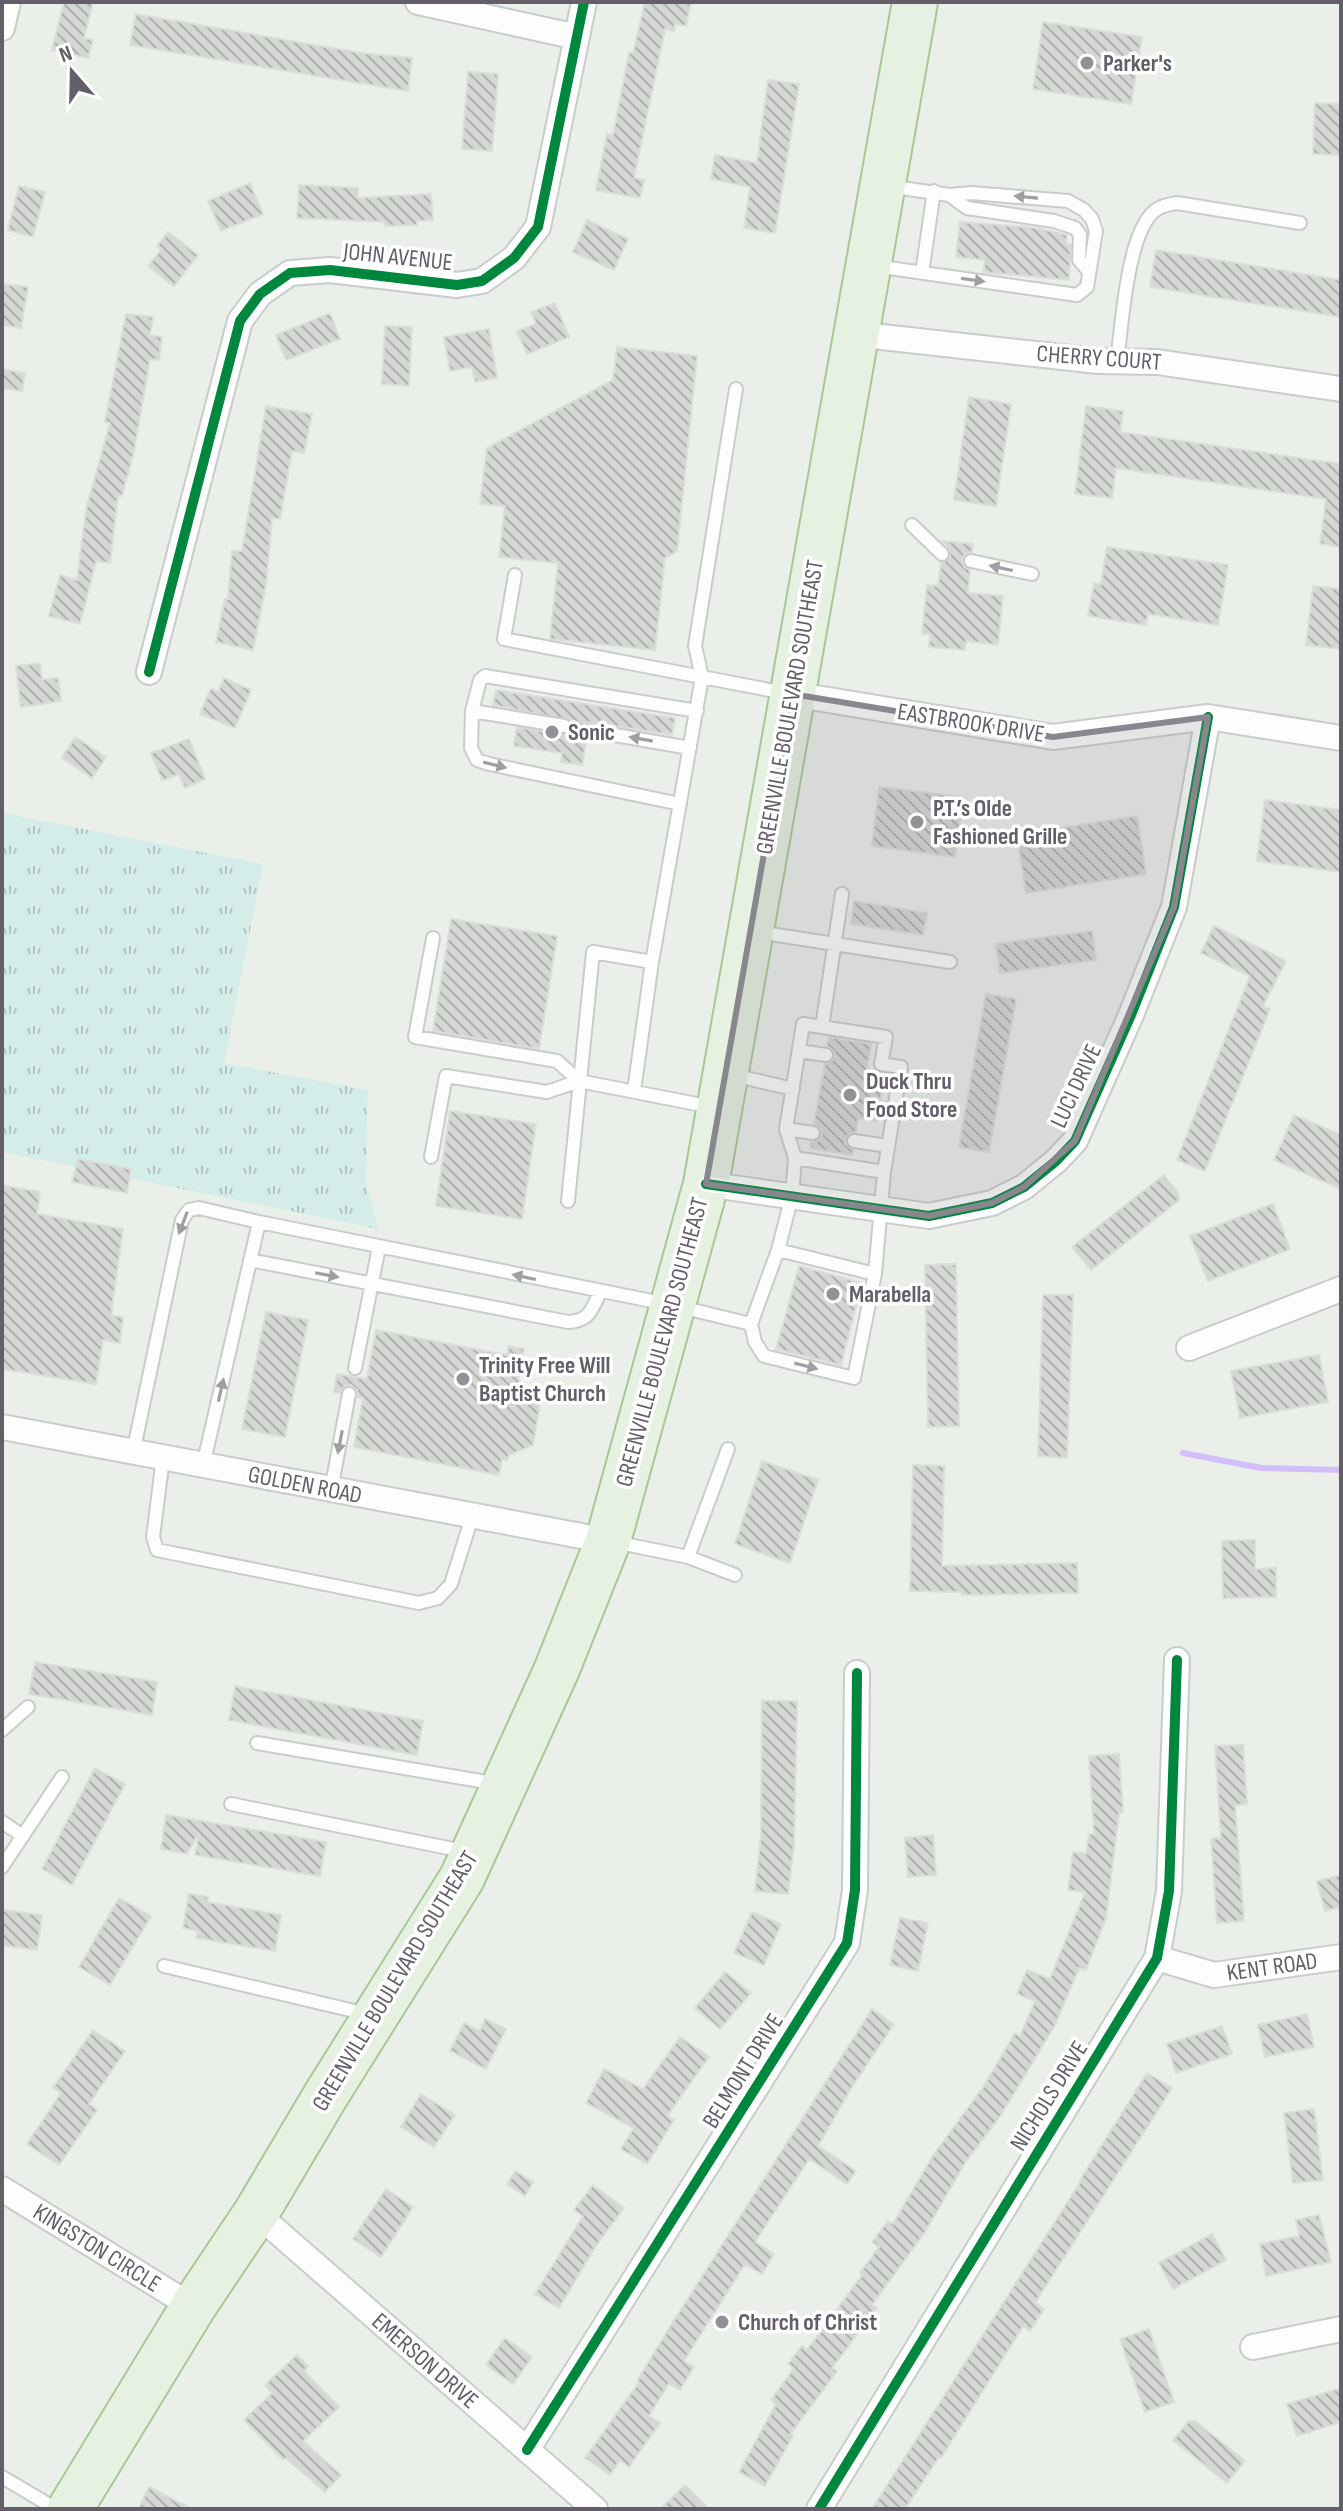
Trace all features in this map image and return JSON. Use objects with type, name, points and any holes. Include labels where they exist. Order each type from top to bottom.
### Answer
[{"type":"highway","name":"GREENVILLE BOULEVARD SOUTHEAST","points":[[70,2509],[462,1878],[557,1669],[608,1541],[706,1184],[915,2]]},
{"type":"street","points":[[418,2],[577,37]]},
{"type":"street","name":"JOHN AVENUE","points":[[149,672],[240,321],[260,294],[290,273],[330,270],[457,285],[482,281],[514,258],[538,227],[584,2]]},
{"type":"street","name":"CHERRY COURT","points":[[855,334],[1117,361],[1157,362],[1341,389]]},
{"type":"street","name":"EASTBROOK DRIVE","points":[[792,694],[1053,737],[1208,717],[1341,738]]},
{"type":"street","name":"LUCI DRIVE","points":[[706,1184],[929,1216],[992,1203],[1024,1187],[1056,1161],[1075,1141],[1131,1015],[1174,907],[1208,717]]},
{"type":"street","points":[[1189,1348],[1341,1289]]},
{"type":"street","name":"GOLDEN ROAD","points":[[2,1427],[608,1541]]},
{"type":"street","name":"NICHOLS DRIVE","points":[[819,2509],[1157,1958],[1169,1891],[1177,1660]]},
{"type":"street","name":"BELMONT DRIVE","points":[[527,2450],[847,1943],[855,1890],[857,1673]]},
{"type":"street","name":"KENT ROAD","points":[[1157,1958],[1214,1975],[1341,1957]]},
{"type":"street","name":"KINGSTON CIRCLE","points":[[2,2189],[193,2307]]},
{"type":"street","name":"EMERSON DRIVE","points":[[256,2213],[595,2509]]},
{"type":"street","points":[[1253,2347],[1341,2329]]},
{"type":"lane","points":[[868,265],[1077,295],[1087,287],[1096,231],[1092,219],[1076,205],[1040,198],[971,193],[949,195],[884,185]]},
{"type":"lane","points":[[922,273],[934,191]]},
{"type":"lane","points":[[949,195],[967,208],[1054,221],[1075,228],[1080,235],[1079,260],[1089,272]]},
{"type":"lane","points":[[1117,361],[1134,246],[1143,225],[1158,209],[1177,203],[1300,223]]},
{"type":"lane","points":[[634,1091],[652,962],[702,677],[695,646],[736,389]]},
{"type":"lane","points":[[912,525],[942,554]]},
{"type":"lane","points":[[971,561],[1032,574]]},
{"type":"lane","points":[[515,575],[504,639],[792,694]]},
{"type":"lane","points":[[680,804],[477,760],[471,748],[472,711],[480,680],[485,676],[697,711]]},
{"type":"lane","points":[[472,711],[564,726]]},
{"type":"lane","points":[[592,731],[690,748]]},
{"type":"lane","points":[[822,1027],[842,894]]},
{"type":"lane","points":[[750,931],[950,962]]},
{"type":"lane","points":[[433,938],[415,1037],[557,1061],[579,1081]]},
{"type":"lane","points":[[568,1201],[593,952],[652,962]]},
{"type":"lane","points":[[803,1024],[886,1037],[874,1064],[901,1067],[884,1172],[882,1209],[875,1274],[854,1378],[764,1356],[755,1342],[751,1324],[778,1250],[792,1196],[795,1158],[786,1129],[803,1024]]},
{"type":"lane","points":[[799,1051],[826,1055]]},
{"type":"lane","points":[[431,1157],[446,1076],[547,1092],[579,1081],[634,1091],[793,1089]]},
{"type":"lane","points":[[786,1129],[813,1133]]},
{"type":"lane","points":[[854,1141],[888,1146]]},
{"type":"lane","points":[[795,1158],[884,1172]]},
{"type":"lane","points":[[133,1453],[182,1220],[189,1210],[199,1208],[751,1324]]},
{"type":"lane","points":[[203,1466],[259,1222]]},
{"type":"lane","points":[[355,1368],[379,1247]]},
{"type":"lane","points":[[778,1250],[875,1274]]},
{"type":"lane","points":[[250,1260],[568,1322],[589,1317],[600,1292]]},
{"type":"lane","points":[[331,1490],[349,1394]]},
{"type":"lane","points":[[688,1557],[728,1449]]},
{"type":"lane","points":[[163,1458],[153,1537],[157,1550],[419,1603],[438,1598],[451,1584],[472,1517]]},
{"type":"lane","points":[[608,1541],[688,1557],[735,1575]]},
{"type":"lane","points":[[2,1730],[28,1707]]},
{"type":"lane","points":[[257,1743],[504,1785]]},
{"type":"lane","points":[[2,1867],[62,1777]]},
{"type":"lane","points":[[231,1804],[474,1853]]},
{"type":"lane","points":[[2,1822],[23,1836]]},
{"type":"lane","points":[[164,1966],[375,2016]]},
{"type":"lane","points":[[2,2477],[56,2509]]},
{"type":"highlighted area","points":[[792,694],[1053,737],[1208,717],[1174,907],[1075,1141],[1024,1187],[992,1203],[929,1216],[706,1184]]},
{"type":"green space","points":[[2,813],[263,864],[224,1063],[368,1090],[366,1182],[378,1229],[2,1152]]},
{"type":"building","points":[[64,2],[93,2],[84,38],[93,40],[88,58],[52,50]]},
{"type":"building","points":[[645,2],[691,2],[686,26],[675,24],[674,31],[665,29],[634,178],[644,180],[640,198],[596,190],[607,134],[613,135],[629,53],[633,53]]},
{"type":"building","points":[[136,14],[361,53],[412,58],[408,91],[130,45]]},
{"type":"building","name":"Parker's","points":[[1043,22],[1142,37],[1131,104],[1033,89]]},
{"type":"building","points":[[468,72],[498,74],[492,151],[462,149]]},
{"type":"building","points":[[768,80],[799,84],[775,233],[744,228],[750,187],[711,179],[715,155],[757,163]]},
{"type":"building","points":[[1315,103],[1341,104],[1341,155],[1313,154]]},
{"type":"building","points":[[250,183],[263,214],[221,231],[208,201]]},
{"type":"building","points":[[299,185],[358,188],[357,198],[431,194],[433,220],[417,221],[417,225],[385,226],[385,222],[297,218]]},
{"type":"building","points":[[19,186],[45,192],[33,237],[8,230]]},
{"type":"building","points":[[587,220],[628,239],[614,270],[573,252]]},
{"type":"building","points":[[960,222],[1037,228],[1067,235],[1066,244],[1071,245],[1069,280],[983,272],[985,260],[956,257]]},
{"type":"building","points":[[168,232],[198,255],[174,286],[148,266],[161,250],[157,246]]},
{"type":"building","points":[[1156,250],[1341,280],[1341,317],[1150,287]]},
{"type":"building","points":[[2,284],[28,287],[21,328],[2,325]]},
{"type":"building","points":[[555,303],[569,337],[527,354],[517,331],[536,324],[531,312]]},
{"type":"building","points":[[330,313],[340,339],[286,360],[276,335]]},
{"type":"building","points":[[126,314],[153,317],[150,335],[162,337],[159,360],[150,359],[134,451],[122,496],[118,495],[110,563],[96,561],[80,624],[49,616],[60,575],[77,580],[86,510],[110,423],[105,422]]},
{"type":"building","points":[[385,326],[412,327],[409,386],[382,384]]},
{"type":"building","points":[[489,329],[497,378],[475,382],[472,367],[450,371],[444,337]]},
{"type":"building","points":[[617,347],[697,356],[677,551],[665,558],[655,650],[550,639],[558,563],[499,557],[505,506],[480,504],[487,448],[613,380]]},
{"type":"building","points":[[2,369],[25,373],[22,391],[2,388]]},
{"type":"building","points":[[969,397],[1011,404],[996,506],[954,500]]},
{"type":"building","points":[[266,406],[312,414],[304,453],[292,451],[280,519],[272,518],[266,585],[253,650],[216,642],[225,599],[228,599],[232,551],[242,551]]},
{"type":"building","points":[[1086,406],[1123,411],[1120,432],[1341,464],[1341,547],[1320,544],[1326,499],[1116,468],[1112,498],[1075,494]]},
{"type":"building","points":[[943,541],[973,544],[972,552],[965,554],[962,560],[964,567],[970,570],[968,593],[1003,596],[998,645],[966,641],[965,650],[929,647],[930,634],[922,634],[927,585],[938,586],[941,563],[950,557],[950,551]]},
{"type":"building","points":[[1107,547],[1228,565],[1218,625],[1148,614],[1146,625],[1088,616],[1094,583],[1101,584]]},
{"type":"building","points":[[1313,586],[1341,589],[1341,649],[1306,645]]},
{"type":"building","points":[[40,663],[42,680],[58,678],[61,701],[21,707],[16,666]]},
{"type":"building","points":[[224,678],[251,690],[235,728],[200,714],[211,688],[218,692]]},
{"type":"building","name":"Sonic","points":[[496,690],[675,718],[672,735],[589,722],[583,730],[587,738],[582,765],[561,762],[562,753],[514,746],[517,727],[566,735],[573,728],[570,720],[493,705]]},
{"type":"building","points":[[75,737],[106,757],[92,778],[62,758]]},
{"type":"building","points":[[189,739],[205,779],[185,788],[179,774],[162,781],[151,753]]},
{"type":"building","name":"P.T.’s Olde Fashioned Grille","points":[[879,787],[963,797],[955,857],[872,846]]},
{"type":"building","points":[[1265,800],[1341,810],[1341,872],[1257,861]]},
{"type":"building","points":[[1137,816],[1146,874],[1026,893],[1017,835]]},
{"type":"building","points":[[854,901],[927,913],[923,935],[851,924]]},
{"type":"building","points":[[451,919],[557,936],[539,1049],[433,1031]]},
{"type":"building","points":[[1214,926],[1286,961],[1263,1006],[1270,1009],[1205,1171],[1177,1160],[1250,976],[1201,953]]},
{"type":"building","points":[[1092,931],[1096,960],[1000,973],[996,944]]},
{"type":"building","points":[[986,994],[1016,999],[989,1152],[959,1147]]},
{"type":"building","points":[[829,1037],[871,1044],[865,1081],[883,1084],[877,1121],[858,1118],[856,1132],[847,1136],[845,1144],[853,1150],[852,1155],[810,1148],[811,1142],[822,1135],[821,1129],[814,1124],[825,1064],[835,1057],[834,1051],[827,1046]]},
{"type":"building","points":[[450,1111],[536,1124],[522,1219],[436,1206]]},
{"type":"building","points":[[1294,1115],[1341,1135],[1341,1189],[1274,1160]]},
{"type":"building","points":[[78,1159],[131,1169],[127,1193],[72,1182]]},
{"type":"building","points":[[1164,1175],[1179,1194],[1179,1200],[1091,1270],[1072,1247]]},
{"type":"building","points":[[2,1185],[40,1192],[37,1214],[123,1229],[111,1315],[123,1317],[120,1343],[103,1340],[96,1384],[2,1369]]},
{"type":"building","points":[[1273,1204],[1290,1249],[1208,1281],[1190,1236]]},
{"type":"building","points":[[956,1264],[959,1426],[928,1427],[925,1265]]},
{"type":"building","points":[[799,1266],[862,1283],[841,1365],[776,1349]]},
{"type":"building","points":[[1043,1295],[1073,1295],[1067,1458],[1038,1456]]},
{"type":"building","points":[[266,1312],[308,1320],[285,1437],[242,1429]]},
{"type":"building","points":[[376,1330],[507,1355],[509,1346],[524,1349],[518,1379],[540,1403],[533,1445],[509,1455],[507,1460],[502,1459],[499,1475],[354,1447],[363,1398],[358,1397],[357,1390],[351,1385],[345,1386],[340,1393],[334,1392],[337,1374],[367,1379]]},
{"type":"building","points":[[1319,1355],[1328,1402],[1240,1418],[1231,1371]]},
{"type":"building","points":[[762,1461],[818,1480],[790,1563],[735,1544]]},
{"type":"building","points":[[913,1465],[944,1466],[942,1566],[1077,1563],[1078,1593],[962,1595],[962,1592],[910,1591]]},
{"type":"building","points":[[1255,1540],[1255,1569],[1276,1568],[1276,1597],[1223,1598],[1222,1541]]},
{"type":"building","points":[[35,1662],[157,1682],[152,1715],[29,1694]]},
{"type":"building","points":[[235,1686],[423,1721],[417,1755],[229,1720]]},
{"type":"building","points":[[762,1701],[797,1701],[794,1845],[788,1894],[755,1891],[761,1836]]},
{"type":"building","points":[[1243,1745],[1247,1804],[1235,1805],[1244,1921],[1217,1923],[1211,1839],[1221,1838],[1215,1746]]},
{"type":"building","points":[[1119,1754],[1123,1812],[1119,1813],[1106,1918],[1086,1970],[1079,1968],[1055,2025],[1001,2115],[965,2163],[925,2232],[872,2305],[877,2308],[832,2368],[837,2371],[790,2435],[793,2436],[765,2486],[739,2472],[776,2404],[771,2400],[794,2368],[788,2364],[802,2346],[807,2350],[862,2275],[860,2273],[879,2247],[872,2242],[888,2221],[893,2224],[932,2157],[984,2086],[1015,2033],[1020,2036],[1035,2001],[1017,1994],[1027,1970],[1050,1979],[1085,1892],[1068,1890],[1073,1852],[1086,1854],[1089,1834],[1094,1834],[1089,1756]]},
{"type":"building","points":[[95,1768],[125,1784],[72,1885],[42,1869]]},
{"type":"building","points":[[166,1815],[326,1842],[320,1876],[195,1855],[199,1833],[187,1854],[161,1849]]},
{"type":"building","points":[[933,1835],[936,1875],[908,1877],[905,1838]]},
{"type":"building","points":[[1341,1875],[1341,1907],[1325,1911],[1317,1881]]},
{"type":"building","points":[[189,1894],[208,1897],[207,1902],[281,1915],[275,1951],[196,1938],[198,1931],[183,1928]]},
{"type":"building","points":[[119,1898],[151,1916],[110,1985],[79,1967]]},
{"type":"building","points":[[2,1910],[42,1915],[37,1950],[2,1945]]},
{"type":"building","points":[[752,1912],[781,1924],[764,1965],[734,1953]]},
{"type":"building","points":[[900,1918],[928,1923],[918,1971],[890,1965]]},
{"type":"building","points":[[725,1972],[751,1993],[720,2029],[695,2008]]},
{"type":"building","points":[[872,2009],[894,2024],[818,2146],[856,2171],[847,2184],[809,2159],[755,2242],[774,2254],[762,2274],[745,2264],[684,2361],[694,2367],[680,2390],[669,2383],[649,2416],[660,2423],[629,2467],[620,2460],[610,2475],[585,2458],[639,2382],[668,2330]]},
{"type":"building","points":[[1307,2014],[1314,2047],[1265,2057],[1258,2025]]},
{"type":"building","points":[[485,2019],[506,2029],[486,2069],[450,2051],[464,2023],[480,2031]]},
{"type":"building","points":[[1222,2026],[1232,2054],[1176,2073],[1167,2044]]},
{"type":"building","points":[[93,2030],[125,2051],[89,2104],[97,2110],[59,2165],[27,2144],[61,2093],[53,2088]]},
{"type":"building","points":[[680,2037],[709,2057],[667,2116],[674,2120],[647,2164],[621,2149],[634,2128],[586,2103],[604,2069],[643,2089]]},
{"type":"building","points":[[1147,2073],[1172,2088],[1035,2303],[1044,2309],[1030,2331],[1023,2326],[941,2458],[905,2509],[872,2509],[1081,2181]]},
{"type":"building","points":[[421,2094],[455,2115],[434,2147],[401,2127]]},
{"type":"building","points":[[1314,2109],[1323,2180],[1293,2183],[1284,2113]]},
{"type":"building","points":[[515,2171],[533,2182],[525,2196],[507,2184]]},
{"type":"building","points":[[593,2185],[624,2208],[595,2247],[559,2308],[535,2294],[583,2216],[574,2210]]},
{"type":"building","points":[[386,2189],[413,2207],[381,2257],[353,2239]]},
{"type":"building","points":[[1319,2215],[1331,2262],[1266,2276],[1260,2244],[1299,2236],[1296,2220]]},
{"type":"building","points":[[1212,2234],[1226,2260],[1173,2289],[1159,2263]]},
{"type":"building","points":[[1149,2329],[1174,2402],[1145,2412],[1120,2339]]},
{"type":"building","points":[[505,2338],[532,2357],[513,2384],[486,2365]]},
{"type":"building","points":[[297,2355],[308,2366],[304,2371],[339,2407],[303,2441],[341,2475],[325,2492],[286,2458],[283,2460],[244,2420],[272,2393],[265,2385]]},
{"type":"building","points":[[1341,2388],[1341,2422],[1297,2436],[1287,2404]]},
{"type":"building","points":[[1189,2421],[1195,2421],[1245,2461],[1227,2483],[1173,2440]]},
{"type":"building","points":[[685,2485],[709,2509],[660,2509]]},
{"type":"building","points":[[149,2487],[192,2509],[138,2509]]},
{"type":"waterway","points":[[1183,1453],[1261,1468],[1341,1470]]},
{"type":"cycle path","points":[[149,672],[240,321],[260,294],[290,273],[330,270],[457,285],[482,281],[514,258],[538,227],[584,2]]},
{"type":"cycle path","points":[[706,1184],[929,1216],[992,1203],[1024,1187],[1056,1161],[1075,1141],[1131,1015],[1174,907],[1208,717]]},
{"type":"cycle path","points":[[819,2509],[1157,1958],[1169,1891],[1177,1660]]},
{"type":"cycle path","points":[[527,2450],[847,1943],[855,1890],[857,1673]]},
{"type":"place","name":"Parker's","points":[[1087,63]]},
{"type":"place","name":"Sonic","points":[[552,732]]},
{"type":"place","name":"P.T.’s Olde Fashioned Grille","points":[[917,822]]},
{"type":"place","name":"Duck Thru Food Store","points":[[850,1095]]},
{"type":"place","name":"Marabella","points":[[833,1294]]},
{"type":"place","name":"Trinity Free Will Baptist Church","points":[[463,1379]]},
{"type":"place","name":"Church of Christ","points":[[722,2322]]}]
